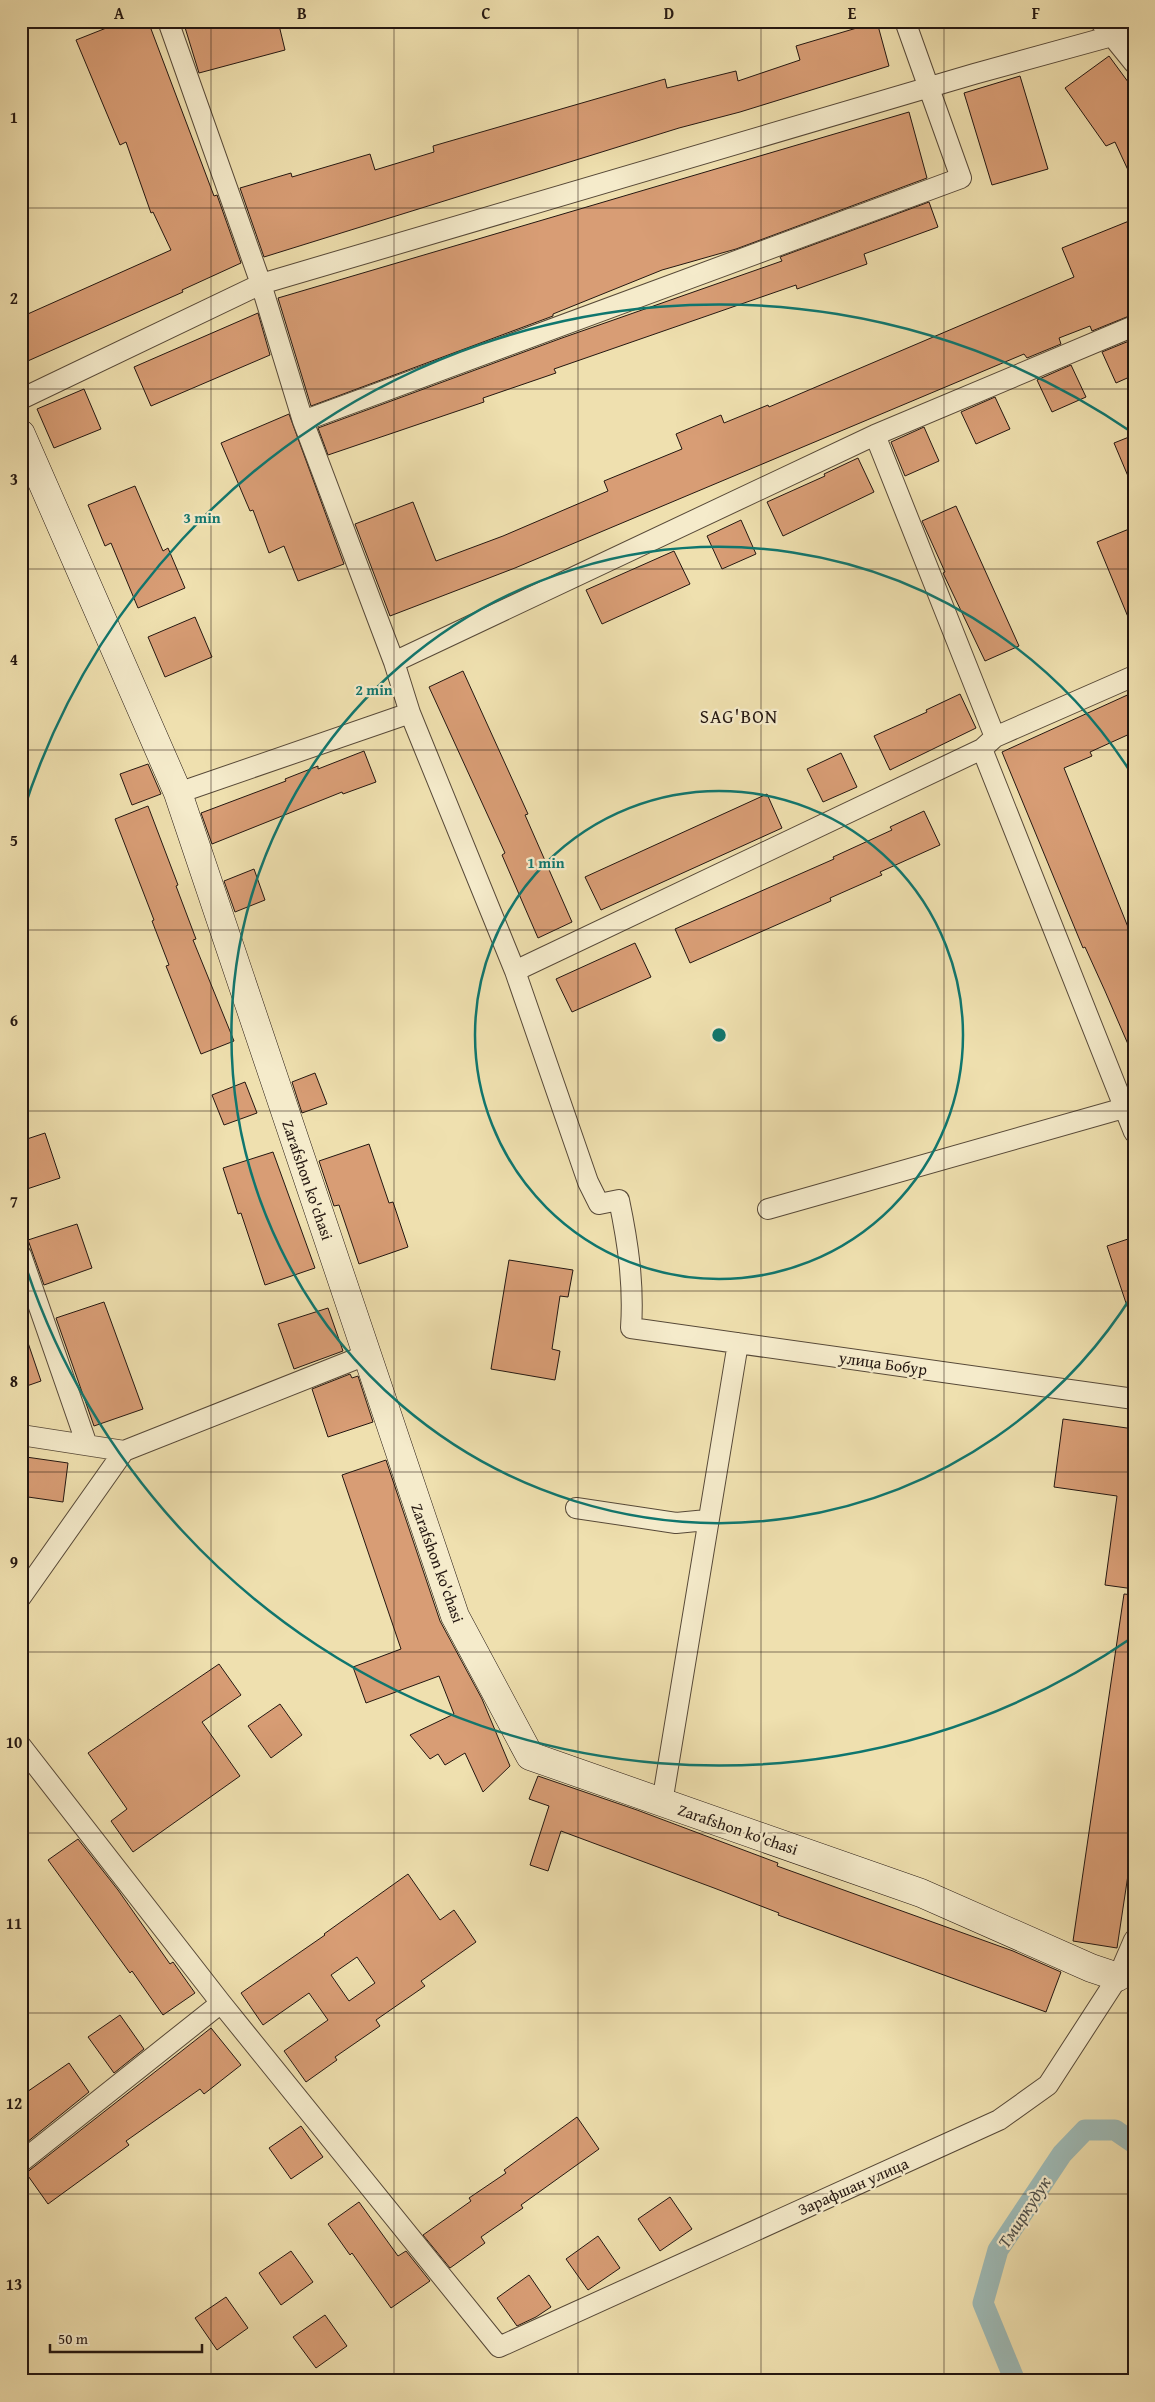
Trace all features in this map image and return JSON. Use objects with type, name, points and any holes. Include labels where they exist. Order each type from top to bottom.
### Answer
[{"type":"street","points":[[168,21],[261,284],[303,422],[394,662],[410,713],[515,971],[989,743],[1134,676]]},
{"type":"street","points":[[303,422],[961,178],[905,21]]},
{"type":"street","points":[[21,399],[261,284],[929,87],[1106,29],[1134,40]]},
{"type":"street","points":[[1106,29],[1134,63]]},
{"type":"street","points":[[394,662],[875,435],[1134,326]]},
{"type":"street","name":"Zarafshon ko'chasi","points":[[21,434],[178,792],[455,1616],[530,1756],[921,1893],[1091,1968],[1118,1977]]},
{"type":"street","points":[[875,435],[1134,1132]]},
{"type":"street","points":[[178,792],[410,713]]},
{"type":"street","name":"улица Бобур","points":[[515,971],[588,1182],[599,1204],[619,1200],[627,1239],[633,1294],[631,1328],[1134,1399]]},
{"type":"street","points":[[768,1209],[1124,1108]]},
{"type":"street","points":[[21,1255],[87,1445]]},
{"type":"street","points":[[662,1803],[707,1520],[738,1343]]},
{"type":"street","points":[[21,1435],[124,1451],[366,1354]]},
{"type":"street","points":[[21,1597],[124,1451]]},
{"type":"street","points":[[576,1508],[676,1523],[707,1520]]},
{"type":"street","points":[[21,1746],[221,2003],[21,2162]]},
{"type":"street","name":"Зарафшан улица","points":[[221,2003],[499,2347],[999,2120],[1048,2085],[1118,1977],[1134,1940]]},
{"type":"building","points":[[124,21],[148,21],[214,196],[217,195],[241,263],[182,290],[183,292],[21,364],[21,317],[171,250],[153,212],[151,213],[126,142],[120,145],[76,40]]},
{"type":"building","points":[[183,21],[278,21],[285,50],[199,73]]},
{"type":"building","points":[[877,22],[889,66],[740,112],[679,128],[264,257],[240,188],[291,173],[292,177],[370,154],[375,170],[434,152],[433,146],[665,79],[667,88],[736,71],[738,81],[800,60],[796,46]]},
{"type":"building","points":[[1109,56],[1134,90],[1134,183],[1115,142],[1106,146],[1065,88]]},
{"type":"building","points":[[1020,76],[1048,169],[992,185],[964,93]]},
{"type":"building","points":[[909,112],[927,178],[736,249],[662,270],[553,314],[553,316],[311,406],[278,298]]},
{"type":"building","points":[[929,202],[938,227],[864,254],[867,264],[797,289],[796,285],[554,369],[556,373],[483,398],[484,402],[328,455],[318,428],[562,338],[782,261],[780,257]]},
{"type":"building","points":[[1134,219],[1134,314],[1092,331],[1090,326],[1059,338],[1061,344],[1027,358],[1024,354],[515,568],[390,616],[355,524],[413,502],[436,561],[503,536],[608,491],[604,481],[682,449],[676,434],[721,415],[724,423],[768,405],[769,407],[1074,277],[1062,248]]},
{"type":"building","points":[[258,313],[270,355],[151,406],[134,367]]},
{"type":"building","points":[[1134,339],[1134,375],[1116,383],[1102,352]]},
{"type":"building","points":[[1071,365],[1086,397],[1052,412],[1037,380]]},
{"type":"building","points":[[84,389],[101,429],[54,448],[37,409]]},
{"type":"building","points":[[995,397],[1010,429],[976,444],[961,412]]},
{"type":"building","points":[[289,414],[344,564],[298,581],[284,546],[269,553],[253,510],[250,511],[221,443]]},
{"type":"building","points":[[924,427],[939,461],[905,476],[891,442]]},
{"type":"building","points":[[1134,435],[1134,488],[1133,488],[1114,443]]},
{"type":"building","points":[[858,458],[874,492],[783,536],[767,502],[825,476],[824,474]]},
{"type":"building","points":[[135,486],[163,551],[168,548],[185,588],[138,608],[111,543],[105,546],[88,505]]},
{"type":"building","points":[[956,506],[1019,646],[985,661],[943,573],[945,572],[922,521]]},
{"type":"building","points":[[741,520],[756,554],[722,569],[707,536]]},
{"type":"building","points":[[1134,527],[1134,629],[1133,629],[1097,542]]},
{"type":"building","points":[[674,551],[690,584],[602,624],[586,590]]},
{"type":"building","points":[[195,617],[212,657],[165,677],[148,637]]},
{"type":"building","points":[[463,671],[528,814],[525,815],[572,922],[538,938],[502,855],[505,853],[429,687]]},
{"type":"building","points":[[1134,692],[1134,732],[1090,752],[1092,756],[1064,768],[1134,942],[1134,1058],[1085,947],[1083,948],[1002,752]]},
{"type":"building","points":[[960,694],[976,728],[890,770],[874,736],[927,712],[926,710]]},
{"type":"building","points":[[364,751],[376,782],[343,794],[342,792],[212,844],[201,813],[286,781],[285,779],[318,766],[318,769]]},
{"type":"building","points":[[841,753],[857,787],[823,802],[807,769]]},
{"type":"building","points":[[148,764],[161,794],[132,805],[120,774]]},
{"type":"building","points":[[767,794],[782,828],[601,910],[585,877]]},
{"type":"building","points":[[148,806],[178,885],[176,886],[196,939],[193,940],[234,1041],[201,1054],[166,966],[169,965],[152,921],[154,920],[115,819]]},
{"type":"building","points":[[924,811],[940,845],[880,872],[882,875],[830,898],[831,901],[690,963],[675,929],[834,859],[833,857],[892,830],[890,827]]},
{"type":"building","points":[[254,869],[265,900],[235,912],[224,881]]},
{"type":"building","points":[[635,943],[651,977],[572,1012],[556,979]]},
{"type":"building","points":[[315,1073],[327,1104],[302,1113],[292,1082]]},
{"type":"building","points":[[245,1082],[257,1113],[224,1125],[212,1095]]},
{"type":"building","points":[[45,1133],[60,1178],[21,1191],[21,1141]]},
{"type":"building","points":[[369,1144],[389,1203],[393,1202],[408,1247],[359,1264],[339,1205],[334,1206],[319,1161]]},
{"type":"building","points":[[273,1152],[315,1268],[265,1285],[241,1213],[238,1214],[223,1168]]},
{"type":"building","points":[[77,1224],[92,1268],[44,1285],[28,1240]]},
{"type":"building","points":[[1134,1237],[1134,1317],[1131,1318],[1107,1246]]},
{"type":"building","points":[[509,1260],[573,1270],[568,1297],[560,1296],[552,1349],[560,1351],[555,1380],[491,1369]]},
{"type":"building","points":[[104,1302],[143,1409],[94,1426],[56,1318]]},
{"type":"building","points":[[328,1308],[343,1351],[294,1369],[278,1324]]},
{"type":"building","points":[[24,1331],[41,1381],[21,1388],[21,1332]]},
{"type":"building","points":[[350,1374],[352,1378],[358,1376],[373,1422],[328,1437],[312,1389]]},
{"type":"building","points":[[1063,1419],[1134,1429],[1134,1589],[1105,1585],[1117,1496],[1054,1487]]},
{"type":"building","points":[[26,1457],[68,1463],[63,1502],[21,1496]]},
{"type":"building","points":[[386,1460],[440,1621],[482,1699],[510,1766],[483,1792],[465,1753],[445,1765],[438,1754],[430,1759],[410,1735],[454,1714],[439,1676],[366,1703],[353,1667],[401,1649],[342,1475]]},
{"type":"building","points":[[1124,1594],[1134,1595],[1134,1835],[1117,1948],[1073,1941]]},
{"type":"building","points":[[219,1664],[241,1695],[202,1722],[240,1776],[133,1852],[111,1821],[127,1809],[88,1753]]},
{"type":"building","points":[[280,1704],[302,1735],[271,1758],[248,1726]]},
{"type":"building","points":[[538,1776],[637,1810],[778,1863],[777,1866],[1013,1951],[1061,1972],[1046,2012],[778,1915],[779,1913],[561,1831],[548,1871],[530,1865],[549,1806],[529,1799]]},
{"type":"building","points":[[78,1839],[118,1890],[170,1964],[173,1962],[195,1993],[163,2015],[48,1860]]},
{"type":"building","points":[[408,1874],[440,1920],[454,1910],[476,1942],[421,1981],[425,1986],[376,2020],[380,2026],[335,2057],[337,2060],[306,2082],[284,2051],[328,2020],[309,1993],[263,2025],[241,1993]],"holes":[[[357,1957],[375,1983],[349,2001],[331,1975]]]},
{"type":"building","points":[[120,2015],[144,2049],[114,2073],[88,2037]]},
{"type":"building","points":[[211,2028],[241,2065],[204,2094],[200,2089],[126,2141],[129,2145],[48,2204],[26,2173]]},
{"type":"building","points":[[69,2063],[89,2092],[21,2147],[21,2096]]},
{"type":"building","points":[[577,2117],[599,2149],[521,2205],[523,2208],[481,2237],[485,2243],[450,2268],[423,2235],[471,2201],[469,2198],[506,2173],[504,2170]]},
{"type":"building","points":[[301,2126],[323,2157],[291,2179],[269,2148]]},
{"type":"building","points":[[670,2197],[692,2229],[660,2251],[638,2219]]},
{"type":"building","points":[[359,2202],[398,2256],[406,2251],[430,2281],[391,2308],[352,2253],[350,2255],[328,2224]]},
{"type":"building","points":[[598,2236],[620,2268],[588,2290],[566,2259]]},
{"type":"building","points":[[291,2251],[313,2282],[281,2305],[259,2273]]},
{"type":"building","points":[[529,2275],[551,2307],[517,2326],[497,2298]]},
{"type":"building","points":[[226,2297],[248,2328],[217,2350],[195,2318]]},
{"type":"building","points":[[325,2315],[347,2346],[316,2368],[293,2337]]},
{"type":"waterway","name":"Тмиркудук","points":[[1015,2381],[983,2303],[998,2250],[1062,2154],[1085,2130],[1115,2130],[1134,2143]]},
{"type":"district","name":"SAG'BON","points":[[739,716]]}]
